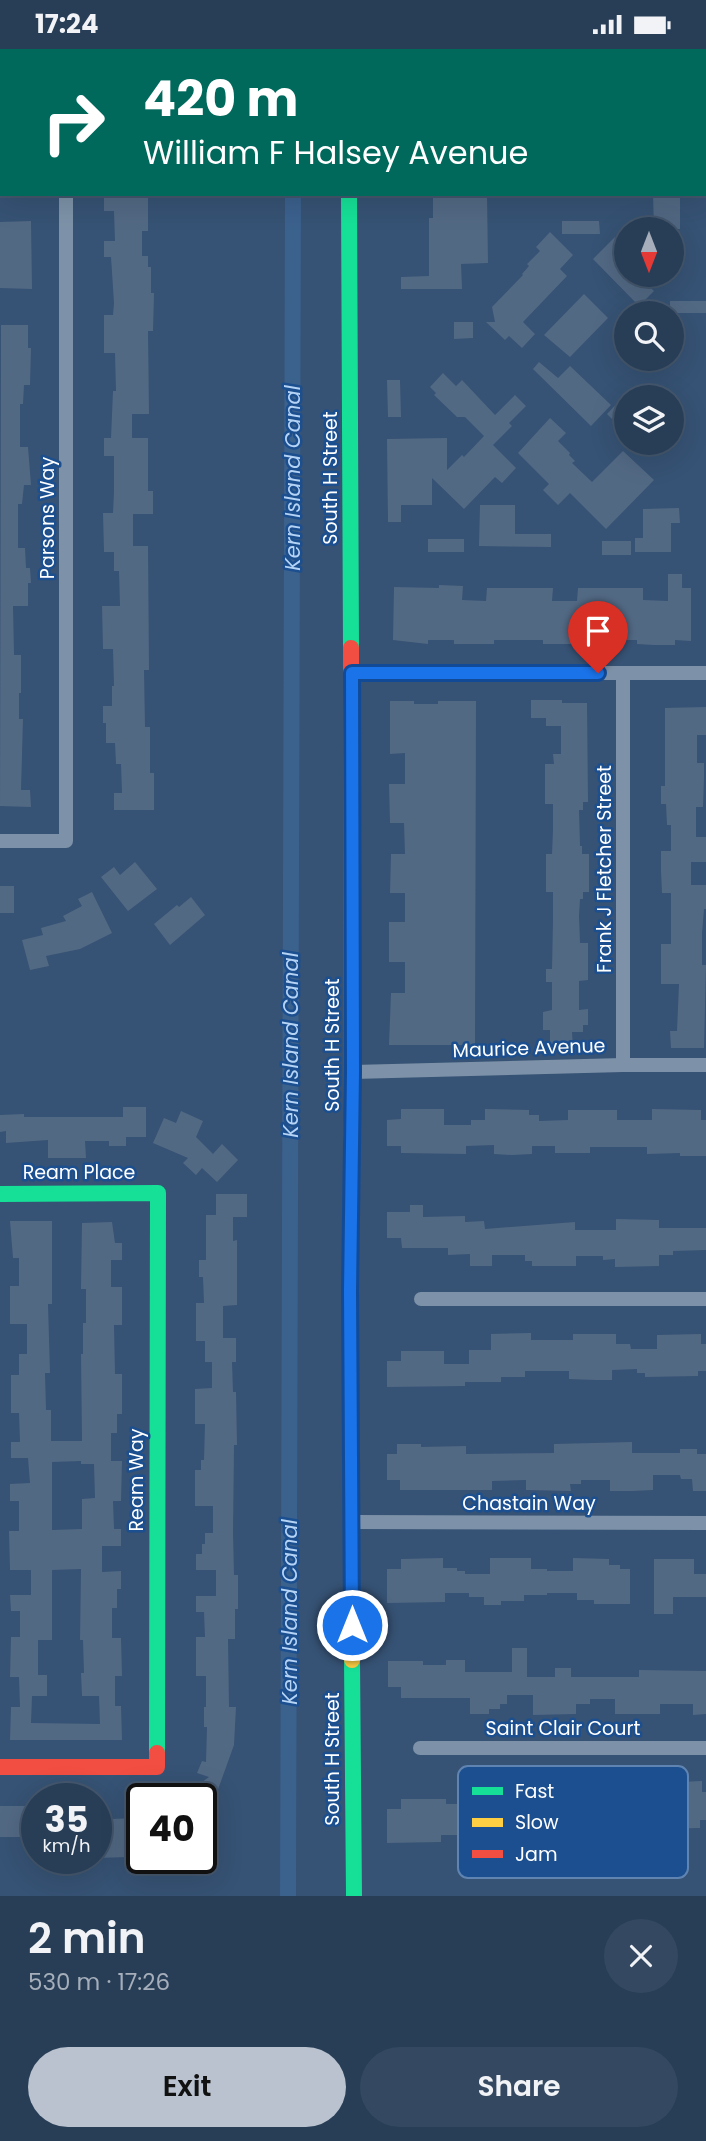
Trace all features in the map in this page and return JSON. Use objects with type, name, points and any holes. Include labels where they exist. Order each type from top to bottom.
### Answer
[{"type":"street","name":"Parsons Way","points":[[0,841],[66,841],[66,196]]},
{"type":"street","name":"South H Street","points":[[349,196],[353,1072],[350,1291],[354,1896]]},
{"type":"street","points":[[352,673],[706,673]]},
{"type":"street","name":"Frank J Fletcher Street","points":[[623,673],[623,1065]]},
{"type":"street","name":"Maurice Avenue","points":[[353,1072],[706,1065]]},
{"type":"street","name":"Ream Place","points":[[0,1193],[158,1193]]},
{"type":"street","name":"Ream Way","points":[[0,1767],[157,1767],[158,1193]]},
{"type":"street","points":[[421,1299],[706,1299]]},
{"type":"street","name":"Chastain Way","points":[[352,1522],[706,1523]]},
{"type":"street","name":"Saint Clair Court","points":[[420,1748],[706,1748]]},
{"type":"building","points":[[104,196],[148,196],[148,231],[142,231],[142,256],[148,256],[148,267],[151,267],[151,293],[154,293],[153,331],[148,331],[149,414],[132,414],[132,438],[148,438],[148,491],[153,491],[153,514],[133,514],[133,546],[148,546],[149,670],[144,670],[145,727],[150,727],[150,773],[154,773],[154,810],[114,810],[114,793],[122,793],[121,764],[116,764],[115,743],[106,743],[106,723],[103,723],[103,706],[112,706],[114,686],[113,649],[103,649],[102,606],[120,606],[119,571],[114,571],[114,552],[104,552],[103,513],[113,513],[114,456],[104,456],[104,438],[111,438],[113,391],[116,391],[115,353],[104,353],[104,315],[113,315],[114,303],[111,257],[104,257],[104,241],[115,241],[114,211],[104,211]]},
{"type":"building","points":[[433,196],[487,196],[488,263],[461,264],[462,289],[401,289],[401,277],[429,276],[429,218],[433,218]]},
{"type":"building","points":[[653,196],[680,196],[680,217],[654,217]]},
{"type":"building","points":[[31,221],[32,289],[0,288],[0,222]]},
{"type":"building","points":[[562,221],[599,221],[600,234],[562,234]]},
{"type":"building","points":[[550,232],[573,255],[560,269],[567,276],[523,322],[535,334],[522,348],[509,336],[505,340],[486,322],[495,322],[492,307],[523,275],[529,266],[527,264],[540,251],[536,247]]},
{"type":"building","points":[[614,238],[614,280],[593,259]]},
{"type":"building","points":[[620,287],[650,287],[654,291],[644,301],[634,301]]},
{"type":"building","points":[[584,294],[608,318],[570,357],[544,335]]},
{"type":"building","points":[[684,301],[706,301],[706,313],[684,313]]},
{"type":"building","points":[[454,322],[473,322],[473,338],[454,339]]},
{"type":"building","points":[[1,325],[28,325],[28,348],[31,348],[30,385],[24,385],[23,404],[20,404],[20,447],[28,447],[31,485],[24,485],[22,504],[18,504],[18,548],[25,548],[26,568],[30,568],[31,583],[28,583],[28,606],[13,606],[14,655],[21,655],[21,790],[30,790],[31,807],[0,806]]},
{"type":"building","points":[[539,362],[558,378],[570,366],[611,405],[591,426],[533,369]]},
{"type":"building","points":[[443,373],[456,386],[462,380],[495,415],[515,395],[526,406],[509,423],[512,426],[493,445],[516,468],[502,483],[495,477],[464,509],[432,478],[432,505],[401,505],[401,522],[388,522],[387,439],[447,438],[447,470],[484,436],[465,417],[457,417],[434,395],[436,393],[430,387]]},
{"type":"building","points":[[387,380],[400,380],[401,417],[388,417]]},
{"type":"building","points":[[614,407],[614,421],[607,414]]},
{"type":"building","points":[[550,418],[566,433],[558,441],[570,453],[575,461],[572,463],[592,482],[619,455],[627,455],[654,480],[606,529],[570,493],[558,505],[543,490],[549,484],[518,453]]},
{"type":"building","points":[[480,505],[515,505],[515,534],[551,534],[551,547],[479,546]]},
{"type":"building","points":[[679,508],[680,523],[671,523],[671,552],[635,552],[635,538],[643,538],[643,509]]},
{"type":"building","points":[[428,539],[464,539],[464,552],[428,552]]},
{"type":"building","points":[[602,541],[631,541],[631,555],[602,555]]},
{"type":"building","points":[[668,574],[682,574],[682,588],[691,588],[691,641],[675,640],[675,645],[654,645],[637,644],[637,640],[585,640],[585,644],[543,644],[543,640],[494,640],[494,644],[454,644],[454,640],[428,640],[428,644],[393,640],[394,587],[463,586],[462,600],[486,601],[487,588],[553,588],[552,601],[577,601],[578,588],[643,588],[643,600],[668,601]]},
{"type":"building","points":[[531,700],[587,703],[588,802],[583,802],[583,810],[579,810],[580,846],[582,854],[589,854],[589,892],[583,892],[583,899],[580,899],[579,916],[580,943],[588,943],[588,980],[579,981],[579,1010],[588,1009],[588,1025],[583,1025],[583,1032],[572,1032],[573,1048],[550,1049],[550,1030],[543,1030],[543,1012],[552,1010],[552,982],[546,982],[546,969],[552,969],[553,920],[553,892],[546,892],[546,854],[552,854],[553,804],[545,804],[545,764],[554,764],[553,754],[561,754],[561,726],[546,726],[546,718],[531,718]]},
{"type":"building","points":[[390,701],[438,704],[438,701],[476,701],[475,1045],[389,1045],[391,993],[405,993],[405,962],[389,962],[389,922],[405,922],[405,893],[390,893],[391,854],[405,854],[404,823],[390,823],[389,784],[405,784],[405,753],[390,754]]},
{"type":"building","points":[[706,707],[706,735],[697,735],[697,763],[704,763],[704,777],[703,807],[696,807],[696,837],[706,837],[706,862],[691,862],[691,885],[706,885],[702,933],[702,965],[706,965],[704,1048],[671,1048],[670,1031],[677,1031],[679,984],[661,984],[661,944],[671,944],[671,893],[662,893],[661,871],[661,851],[671,851],[671,825],[667,825],[666,804],[661,804],[661,786],[665,786],[665,708]]},
{"type":"building","points":[[135,862],[157,889],[128,911],[101,877],[114,867],[120,875]]},
{"type":"building","points":[[0,886],[14,886],[14,913],[0,913]]},
{"type":"building","points":[[92,892],[112,933],[80,949],[46,956],[49,966],[30,970],[22,940],[43,935],[41,928],[66,921],[63,916],[82,906],[78,899]]},
{"type":"building","points":[[191,897],[205,915],[170,945],[154,924]]},
{"type":"building","points":[[123,1107],[146,1107],[146,1137],[126,1137],[126,1146],[109,1146],[109,1141],[85,1141],[86,1158],[48,1158],[48,1140],[6,1143],[6,1131],[0,1132],[0,1115],[123,1117]]},
{"type":"building","points":[[401,1109],[444,1109],[444,1125],[471,1125],[471,1120],[485,1120],[485,1109],[529,1110],[529,1115],[539,1115],[539,1121],[568,1120],[568,1110],[617,1110],[617,1120],[652,1120],[652,1109],[701,1110],[701,1120],[706,1120],[706,1156],[680,1156],[680,1153],[647,1154],[647,1147],[590,1147],[590,1153],[555,1153],[555,1146],[532,1146],[532,1154],[512,1155],[494,1154],[494,1145],[466,1146],[466,1154],[401,1153],[401,1146],[387,1146],[387,1120],[401,1119]]},
{"type":"building","points":[[181,1111],[203,1121],[196,1137],[213,1154],[222,1144],[238,1160],[217,1182],[202,1168],[196,1175],[183,1163],[188,1158],[153,1143],[164,1118],[176,1123]]},
{"type":"building","points":[[216,1194],[247,1194],[247,1217],[233,1217],[233,1241],[237,1240],[237,1305],[223,1306],[223,1338],[236,1338],[236,1362],[232,1362],[233,1392],[236,1392],[237,1445],[234,1445],[233,1533],[234,1575],[238,1575],[238,1609],[235,1609],[235,1639],[228,1639],[229,1707],[236,1707],[234,1745],[217,1792],[217,1783],[201,1783],[209,1777],[197,1773],[202,1761],[206,1762],[207,1727],[204,1727],[206,1676],[196,1676],[196,1637],[205,1637],[204,1612],[196,1612],[196,1596],[216,1596],[216,1570],[196,1570],[196,1554],[202,1554],[205,1533],[213,1533],[213,1506],[195,1506],[195,1470],[201,1470],[201,1460],[204,1460],[205,1424],[195,1424],[195,1389],[212,1388],[212,1362],[205,1362],[205,1341],[196,1341],[196,1303],[204,1303],[199,1260],[206,1260],[206,1215],[216,1215]]},
{"type":"building","points":[[410,1205],[423,1205],[423,1217],[465,1216],[465,1222],[484,1221],[485,1229],[575,1222],[575,1230],[616,1230],[616,1219],[659,1220],[659,1228],[706,1228],[706,1250],[673,1251],[673,1255],[659,1255],[659,1266],[615,1267],[615,1259],[576,1256],[576,1266],[532,1266],[532,1261],[525,1261],[525,1255],[492,1255],[492,1266],[470,1266],[470,1254],[448,1255],[448,1248],[402,1248],[401,1238],[387,1238],[387,1212],[410,1212]]},
{"type":"building","points":[[10,1221],[52,1221],[52,1304],[48,1304],[50,1373],[45,1373],[46,1410],[51,1410],[51,1441],[82,1441],[81,1354],[83,1323],[86,1323],[86,1289],[81,1289],[82,1223],[112,1222],[115,1243],[122,1243],[122,1260],[111,1260],[111,1287],[122,1287],[122,1325],[114,1325],[115,1374],[122,1374],[122,1414],[117,1414],[117,1433],[111,1433],[111,1461],[122,1461],[121,1501],[113,1501],[114,1529],[121,1529],[121,1546],[102,1546],[102,1572],[121,1571],[117,1608],[112,1608],[112,1638],[121,1638],[122,1676],[115,1676],[115,1706],[121,1706],[122,1740],[10,1740],[11,1707],[20,1707],[19,1677],[10,1677],[11,1637],[20,1637],[20,1611],[11,1611],[10,1595],[31,1595],[31,1570],[10,1570],[9,1531],[19,1531],[19,1501],[10,1501],[10,1484],[30,1483],[28,1458],[11,1458],[11,1442],[20,1442],[19,1413],[11,1413],[11,1375],[19,1375],[19,1354],[27,1354],[27,1324],[10,1324],[10,1286],[19,1286],[19,1258],[13,1258]],"holes":[[[81,1461],[81,1464],[94,1464],[95,1498],[82,1499],[82,1529],[52,1530],[52,1462]],[[81,1569],[80,1640],[83,1640],[84,1673],[81,1673],[82,1696],[99,1696],[100,1724],[31,1723],[32,1696],[47,1696],[47,1675],[38,1675],[38,1640],[52,1640],[52,1570]]]},
{"type":"building","points":[[531,1333],[531,1340],[573,1340],[573,1334],[616,1334],[616,1344],[630,1344],[631,1349],[657,1349],[657,1335],[701,1334],[701,1344],[706,1344],[706,1371],[698,1371],[698,1376],[645,1377],[645,1373],[637,1373],[637,1369],[612,1370],[612,1380],[596,1380],[569,1379],[569,1371],[525,1371],[525,1377],[501,1377],[501,1382],[465,1382],[465,1386],[387,1387],[387,1361],[401,1361],[401,1351],[444,1351],[444,1364],[469,1364],[469,1350],[491,1350],[491,1334]]},
{"type":"building","points":[[632,1442],[632,1453],[680,1453],[680,1449],[697,1449],[697,1454],[706,1454],[706,1491],[693,1491],[692,1479],[681,1479],[680,1475],[653,1475],[653,1490],[632,1491],[610,1491],[610,1480],[581,1480],[581,1484],[570,1484],[571,1491],[526,1490],[526,1480],[492,1481],[492,1490],[400,1490],[400,1480],[387,1480],[387,1454],[397,1454],[397,1444],[421,1444],[421,1447],[466,1446],[466,1454],[554,1453],[554,1444]]},
{"type":"building","points":[[443,1558],[443,1568],[457,1568],[457,1571],[465,1571],[465,1574],[490,1574],[490,1558],[531,1558],[531,1569],[547,1571],[573,1571],[573,1558],[609,1559],[609,1565],[630,1569],[630,1604],[594,1604],[594,1600],[577,1600],[577,1593],[524,1595],[524,1601],[501,1601],[501,1605],[484,1605],[484,1597],[469,1597],[469,1593],[445,1593],[445,1602],[387,1603],[387,1569],[401,1569],[401,1559]]},
{"type":"building","points":[[654,1559],[694,1559],[694,1574],[706,1574],[706,1597],[673,1597],[673,1614],[654,1614]]},
{"type":"building","points":[[512,1648],[527,1648],[527,1677],[555,1677],[555,1668],[571,1668],[571,1677],[639,1677],[639,1670],[706,1671],[706,1714],[693,1715],[693,1704],[660,1704],[660,1714],[615,1714],[615,1699],[590,1699],[590,1704],[576,1704],[576,1714],[533,1715],[533,1695],[507,1695],[507,1704],[500,1704],[500,1709],[489,1709],[489,1714],[470,1714],[470,1698],[401,1698],[401,1687],[388,1687],[388,1661],[423,1661],[423,1665],[446,1665],[446,1660],[465,1660],[465,1672],[512,1672]]},
{"type":"building","points":[[702,1781],[702,1792],[706,1792],[706,1820],[700,1820],[700,1828],[688,1828],[688,1782]]},
{"type":"building","points":[[401,1799],[446,1799],[446,1804],[458,1804],[458,1835],[441,1835],[441,1842],[387,1843],[387,1809],[401,1809]]},
{"type":"building","points":[[0,1806],[21,1806],[21,1837],[0,1837]]},
{"type":"building","points":[[126,1818],[126,1857],[112,1858],[112,1819]]},
{"type":"waterway","name":"Kern Island Canal","points":[[288,1896],[293,196]]},
{"type":"traffic: fast","points":[[349,196],[351,648]]},
{"type":"traffic: fast","points":[[0,1194],[158,1193],[157,1753]]},
{"type":"traffic: fast","points":[[352,1660],[354,1896]]},
{"type":"traffic: slow","points":[[352,1118],[352,1660]]},
{"type":"traffic: jam","points":[[351,648],[352,1118]]},
{"type":"traffic: jam","points":[[0,1767],[157,1767],[157,1753]]},
{"type":"route","points":[[352,1625],[352,673],[598,673]]}]
